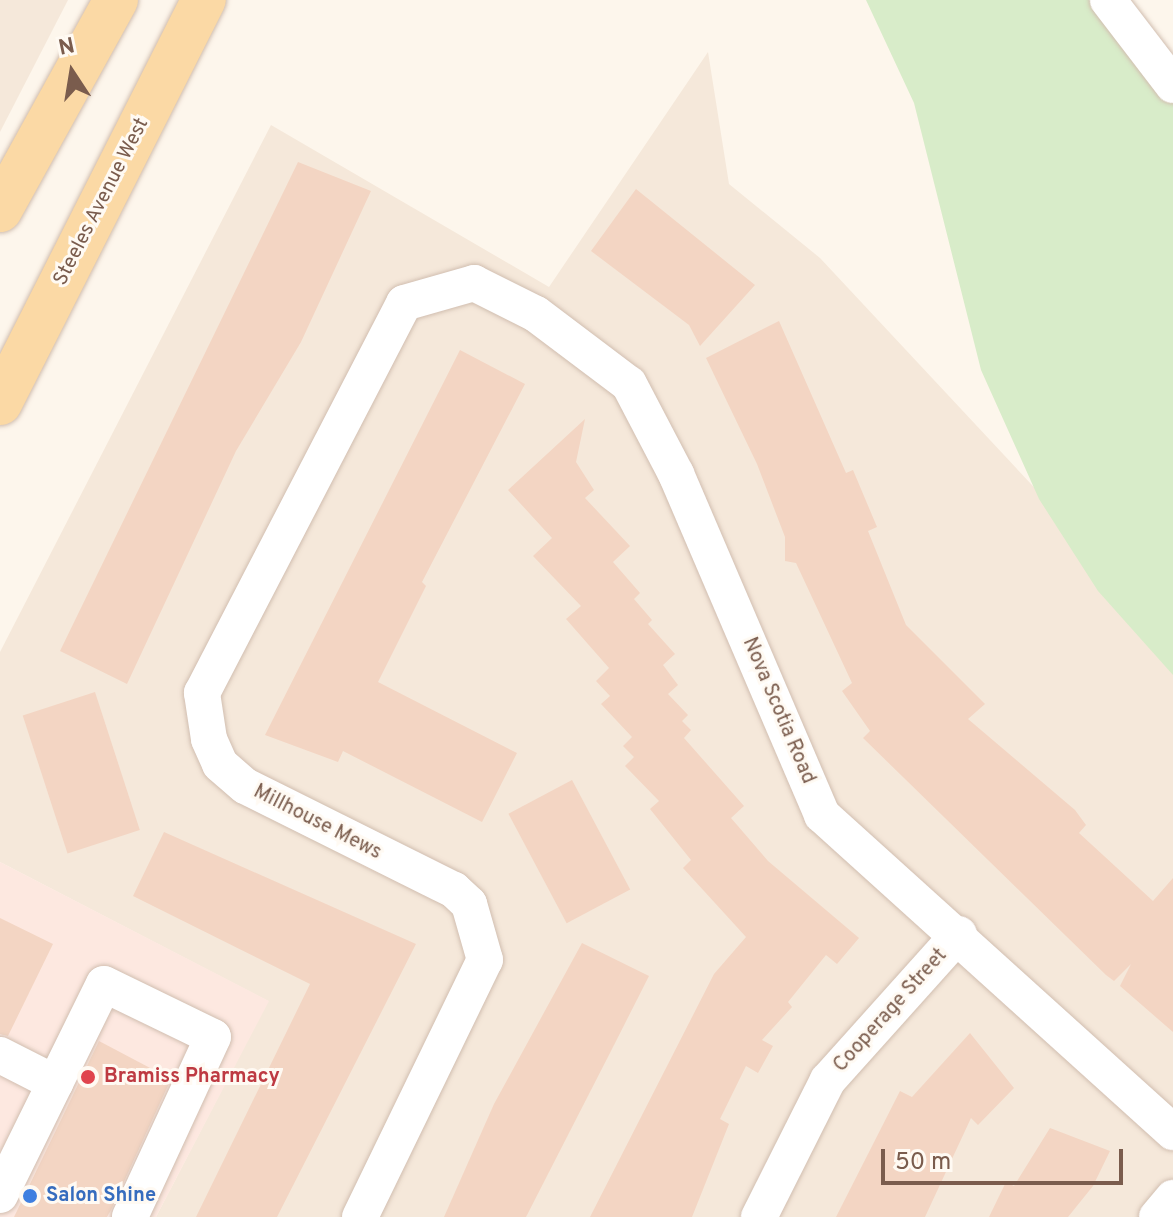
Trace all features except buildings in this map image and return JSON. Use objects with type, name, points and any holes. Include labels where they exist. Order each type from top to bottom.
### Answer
[{"type":"main road","points":[[0,210],[116,0]]},
{"type":"main road","name":"Steeles Avenue West","points":[[0,403],[195,5]]},
{"type":"street","points":[[1108,0],[1173,85]]},
{"type":"street","name":"Nova Scotia Road","points":[[434,290],[474,283],[536,314],[629,384],[676,474],[822,815],[959,934],[1173,1132]]},
{"type":"street","name":"Millhouse Mews","points":[[360,1217],[485,960],[469,904],[454,890],[245,786],[220,764],[209,739],[202,693],[404,303],[434,290]]},
{"type":"street","name":"Cooperage Street","points":[[759,1217],[828,1080],[959,934]]},
{"type":"street","points":[[0,1195],[104,984],[213,1037],[130,1217]]},
{"type":"street","points":[[0,1055],[55,1083]]},
{"type":"street","points":[[1157,1217],[1173,1198]]},
{"type":"shaded area","points":[[0,0],[68,0],[0,132]]},
{"type":"shaded area","points":[[708,52],[729,184],[820,258],[1173,636],[1173,1217],[156,1217],[268,1001],[0,862],[0,652],[271,125],[549,287]]},
{"type":"shaded area","points":[[0,862],[269,1001],[156,1217],[0,1217]]},
{"type":"green space","points":[[866,0],[1090,0],[1173,95],[1173,675],[1098,591],[1039,499],[981,370],[914,103]]},
{"type":"place","name":"Bramiss Pharmacy","points":[[88,1077]]},
{"type":"place","name":"Salon Shine","points":[[30,1196]]}]
